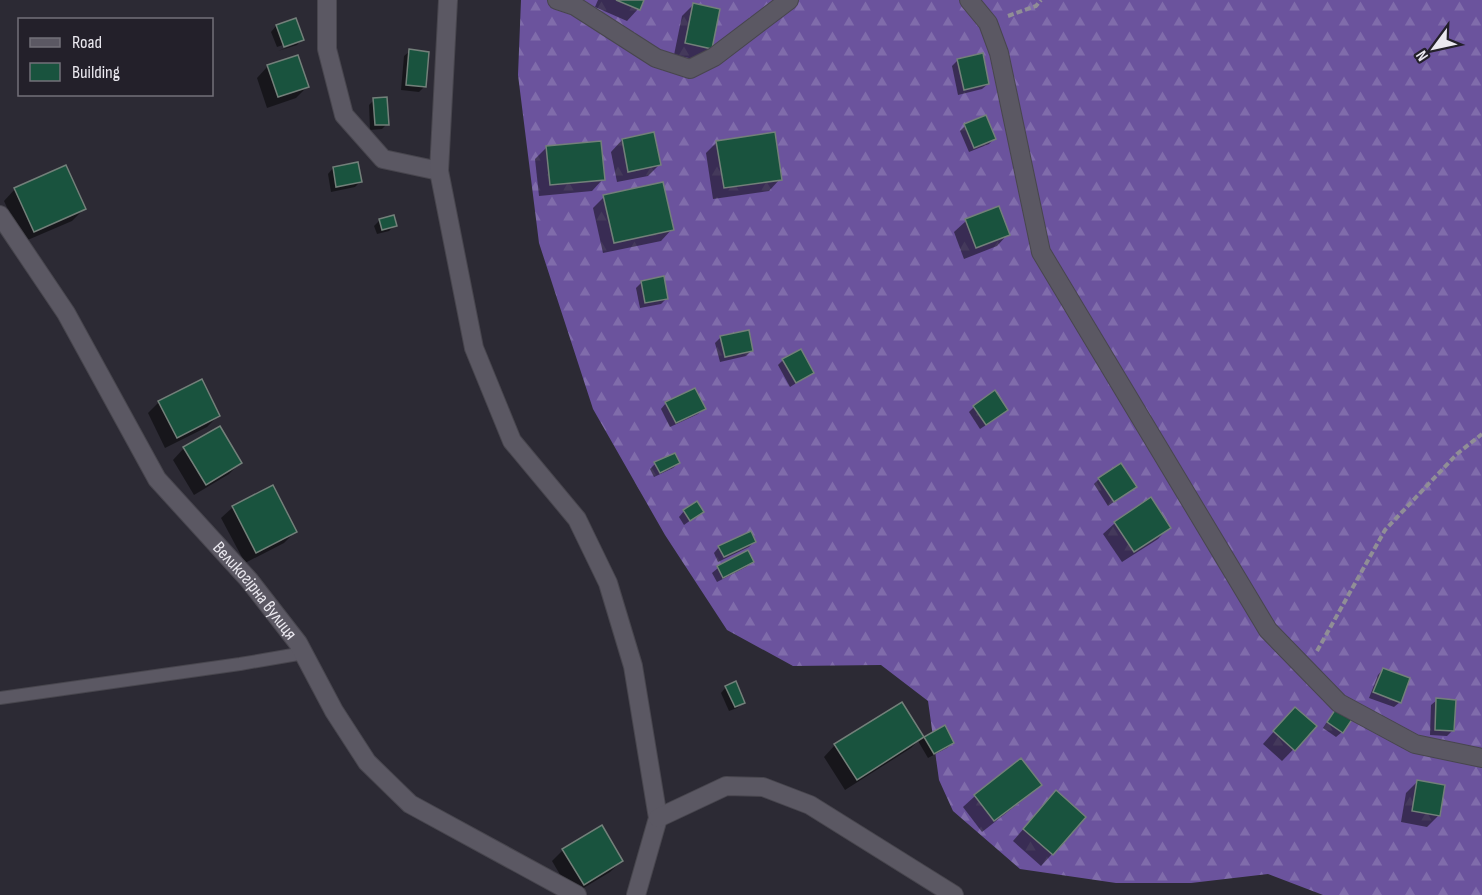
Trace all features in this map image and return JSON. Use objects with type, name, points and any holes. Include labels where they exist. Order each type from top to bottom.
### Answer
[{"type":"street","points":[[327,0],[327,49],[344,115],[383,159],[439,171]]},
{"type":"street","points":[[448,0],[439,171],[474,348],[512,441],[577,519],[608,583],[633,666],[658,818],[636,895]]},
{"type":"street","points":[[557,0],[575,6],[656,58],[690,69],[714,57],[789,0]]},
{"type":"street","points":[[969,0],[988,23],[999,52],[1041,252],[1268,630],[1339,703],[1415,744],[1482,758]]},
{"type":"street","name":"Великогірна вулиця","points":[[0,215],[66,313],[157,479],[249,580],[298,643],[334,711],[367,762],[410,804],[577,895]]},
{"type":"street","points":[[658,818],[726,786],[763,787],[810,805],[954,895]]},
{"type":"lane","points":[[0,698],[240,664],[304,652]]},
{"type":"path","points":[[988,23],[1036,6],[1041,0]]},
{"type":"path","points":[[1306,670],[1384,530],[1457,454],[1482,434]]},
{"type":"green space","points":[[521,0],[1482,0],[1482,895],[1323,895],[1268,874],[1191,883],[1116,883],[1020,869],[953,811],[939,780],[928,701],[881,665],[793,666],[727,630],[665,535],[593,409],[539,243],[518,75]]},
{"type":"building","points":[[616,0],[644,0],[640,10]]},
{"type":"building","points":[[693,3],[720,9],[712,49],[685,43]]},
{"type":"building","points":[[296,18],[304,40],[284,47],[276,25]]},
{"type":"building","points":[[409,49],[429,52],[426,87],[406,85]]},
{"type":"building","points":[[983,53],[989,84],[964,90],[957,59]]},
{"type":"building","points":[[298,55],[309,87],[278,97],[267,65]]},
{"type":"building","points":[[387,97],[389,125],[375,125],[373,98]]},
{"type":"building","points":[[986,115],[996,139],[974,148],[964,124]]},
{"type":"building","points":[[654,132],[661,165],[628,172],[622,139]]},
{"type":"building","points":[[775,132],[782,180],[724,188],[716,141]]},
{"type":"building","points":[[601,141],[605,180],[550,185],[546,146]]},
{"type":"building","points":[[358,162],[362,182],[336,187],[333,167]]},
{"type":"building","points":[[66,165],[86,209],[34,232],[14,188]]},
{"type":"building","points":[[663,182],[674,230],[614,243],[603,195]]},
{"type":"building","points":[[999,206],[1010,235],[976,248],[965,219]]},
{"type":"building","points":[[394,215],[397,226],[382,230],[379,219]]},
{"type":"building","points":[[664,276],[668,299],[645,303],[641,281]]},
{"type":"building","points":[[749,330],[753,351],[725,357],[720,336]]},
{"type":"building","points":[[801,349],[814,373],[796,383],[782,359]]},
{"type":"building","points":[[202,379],[220,416],[177,438],[158,401]]},
{"type":"building","points":[[695,388],[706,409],[676,423],[665,402]]},
{"type":"building","points":[[995,390],[1008,410],[986,425],[973,406]]},
{"type":"building","points":[[220,426],[242,463],[206,485],[183,447]]},
{"type":"building","points":[[675,453],[680,463],[660,473],[654,462]]},
{"type":"building","points":[[1121,463],[1137,487],[1114,502],[1098,478]]},
{"type":"building","points":[[273,485],[297,532],[256,553],[232,506]]},
{"type":"building","points":[[1151,497],[1171,528],[1134,552],[1114,522]]},
{"type":"building","points":[[697,501],[704,512],[690,521],[683,510]]},
{"type":"building","points":[[751,531],[756,542],[724,557],[718,546]]},
{"type":"building","points":[[748,550],[754,562],[723,578],[717,566]]},
{"type":"building","points":[[1383,668],[1410,678],[1401,703],[1373,692]]},
{"type":"building","points":[[736,681],[745,703],[735,707],[725,686]]},
{"type":"building","points":[[1436,698],[1456,700],[1454,731],[1435,730]]},
{"type":"building","points":[[902,702],[924,737],[857,780],[834,744]]},
{"type":"building","points":[[1295,707],[1317,726],[1295,751],[1273,731]]},
{"type":"building","points":[[1337,707],[1353,718],[1343,733],[1327,722]]},
{"type":"building","points":[[945,725],[954,743],[934,754],[924,737]]},
{"type":"building","points":[[1021,758],[1042,785],[994,821],[974,795]]},
{"type":"building","points":[[1417,780],[1445,785],[1440,816],[1412,811]]},
{"type":"building","points":[[1056,790],[1086,817],[1053,855],[1023,829]]},
{"type":"building","points":[[602,825],[623,861],[584,885],[562,849]]}]
